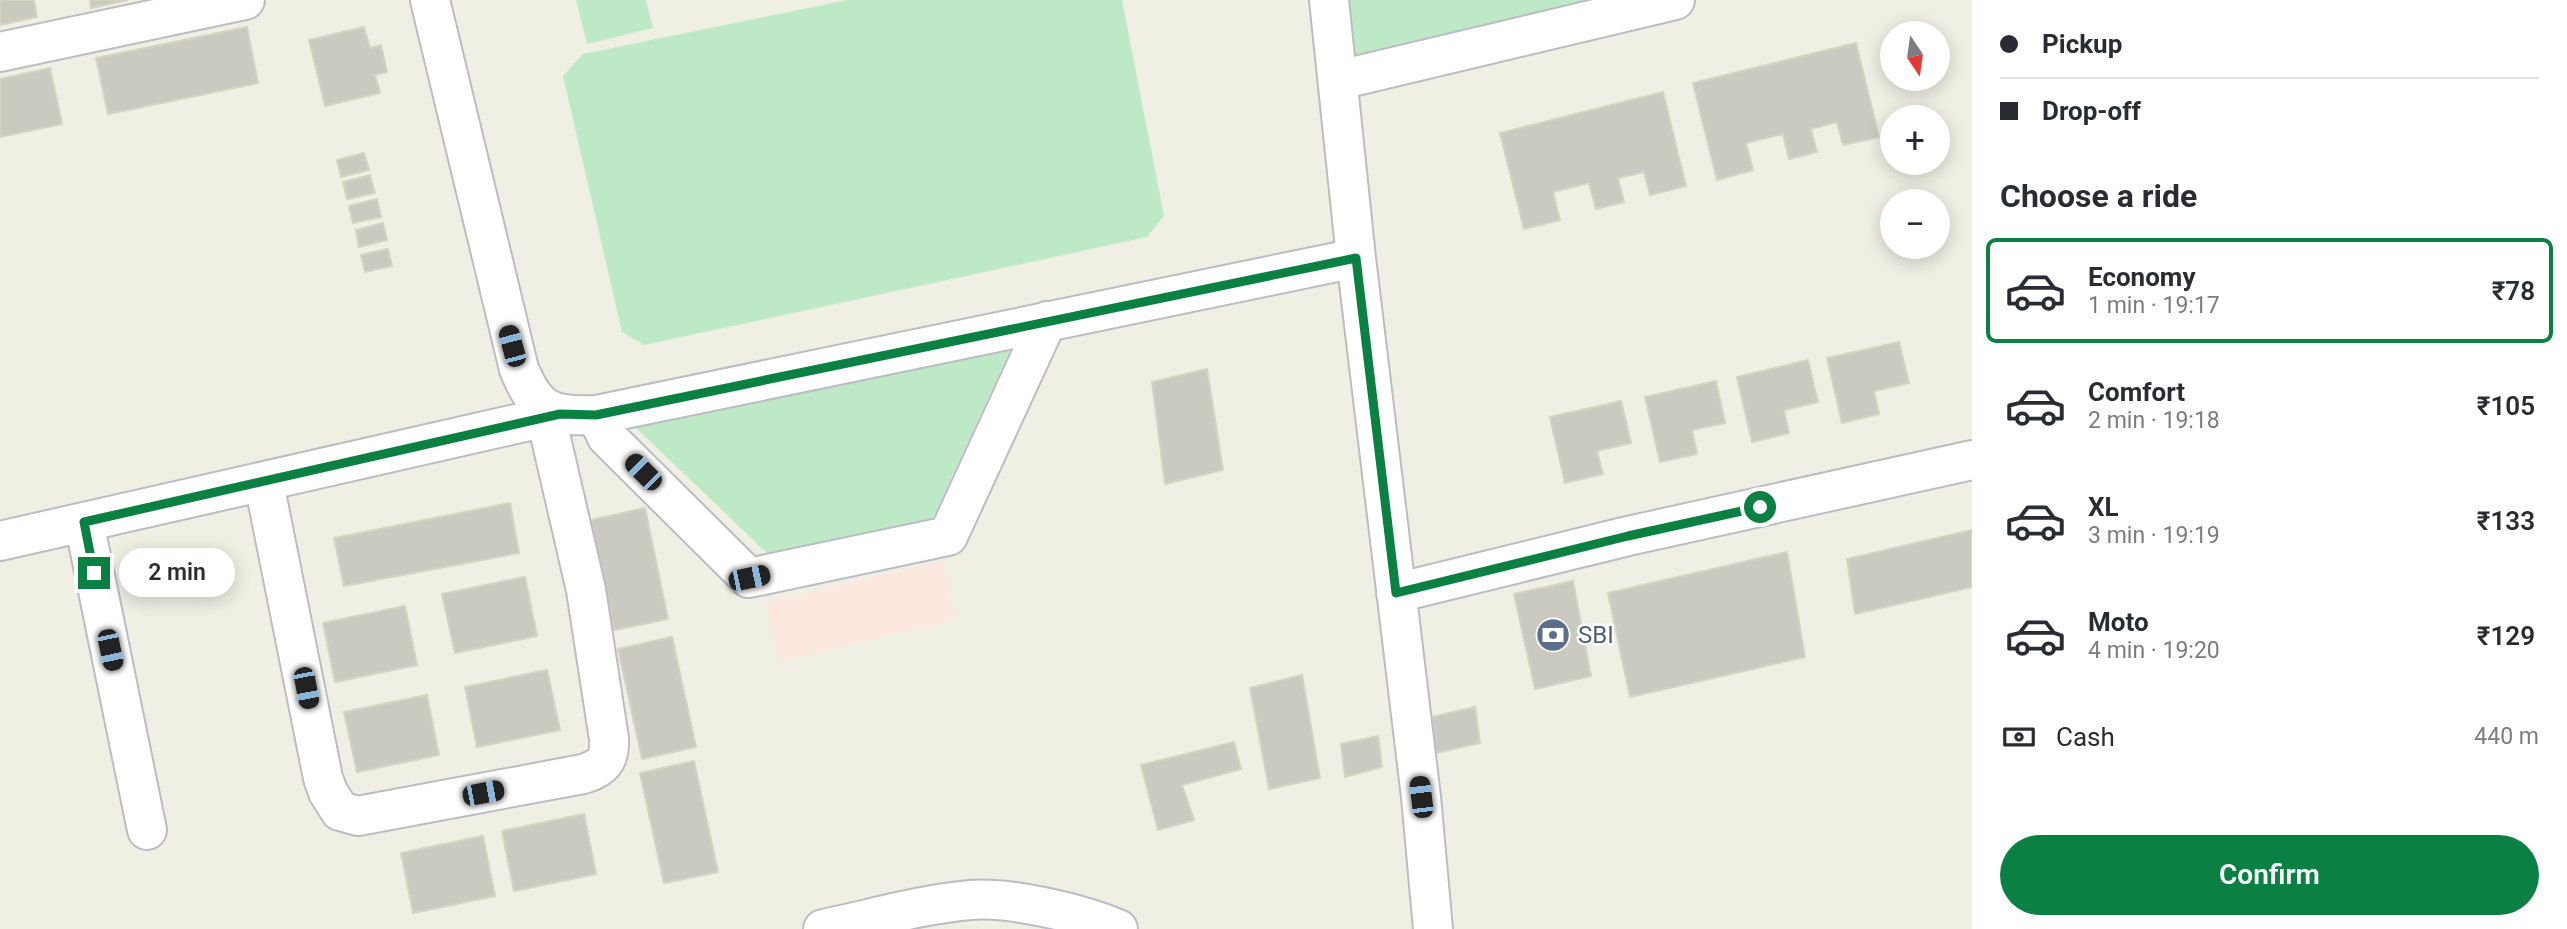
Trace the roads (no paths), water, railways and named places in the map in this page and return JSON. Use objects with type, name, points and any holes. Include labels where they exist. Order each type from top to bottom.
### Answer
[{"type":"street","points":[[0,52],[245,0]]},
{"type":"street","points":[[430,0],[519,369],[528,392],[540,405],[607,436],[749,578],[948,536],[1047,321]]},
{"type":"street","points":[[1329,0],[1356,258],[1421,797],[1433,929]]},
{"type":"street","points":[[1339,80],[1675,0]]},
{"type":"street","points":[[0,541],[567,416],[1356,258]]},
{"type":"street","points":[[264,482],[323,779],[340,811],[358,816],[583,774],[596,770],[605,763],[610,754],[586,590],[567,416]]},
{"type":"street","points":[[1396,593],[1628,536],[1972,460]]},
{"type":"street","points":[[84,522],[147,830]]},
{"type":"street","points":[[823,929],[974,900],[999,900],[1031,906],[1102,922],[1118,929]]},
{"type":"place","name":"SBI","points":[[1553,635]]}]
